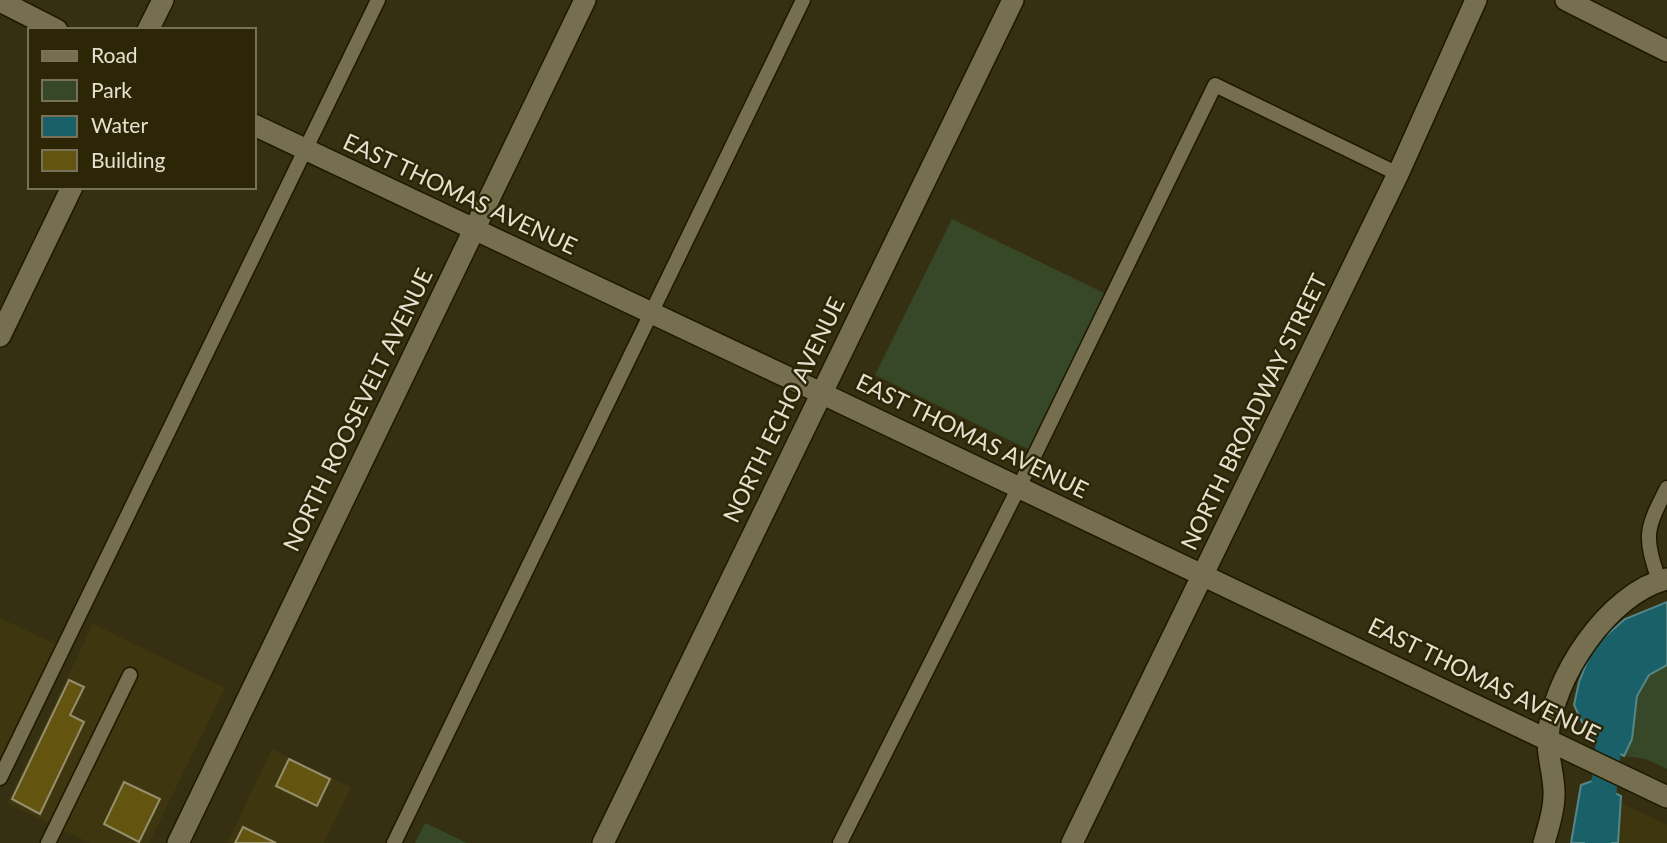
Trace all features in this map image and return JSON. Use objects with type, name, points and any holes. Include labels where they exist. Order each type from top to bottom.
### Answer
[{"type":"street","points":[[149,28],[163,0]]},
{"type":"street","name":"NORTH ROOSEVELT AVENUE","points":[[177,843],[585,0]]},
{"type":"street","name":"NORTH ECHO AVENUE","points":[[603,843],[1013,0]]},
{"type":"street","name":"NORTH BROADWAY STREET","points":[[1072,843],[1398,174],[1476,0]]},
{"type":"street","points":[[1566,0],[1667,51]]},
{"type":"street","points":[[0,1],[53,28]]},
{"type":"street","name":"EAST THOMAS AVENUE","points":[[256,126],[1667,797]]},
{"type":"street","points":[[0,336],[71,189]]},
{"type":"street","points":[[1544,843],[1555,796],[1548,739],[1563,680],[1579,654],[1618,606],[1663,580]]},
{"type":"lane","points":[[0,778],[378,0]]},
{"type":"lane","points":[[394,843],[803,0]]},
{"type":"lane","points":[[840,843],[1019,487],[1215,85],[1398,174]]},
{"type":"lane","points":[[1663,580],[1647,541],[1652,517],[1667,488]]},
{"type":"lane","points":[[48,843],[130,675]]},
{"type":"shaded area","points":[[0,618],[57,645],[0,762]]},
{"type":"shaded area","points":[[93,624],[225,688],[149,843],[90,843],[7,803]]},
{"type":"shaded area","points":[[272,749],[351,787],[324,843],[227,843]]},
{"type":"shaded area","points":[[1622,803],[1667,825],[1667,843],[1618,843]]},
{"type":"green space","points":[[952,219],[1108,295],[1032,451],[875,375]]},
{"type":"green space","points":[[1667,665],[1667,769],[1646,759],[1624,756],[1632,739],[1637,696],[1649,674]]},
{"type":"green space","points":[[425,823],[467,843],[415,843]]},
{"type":"water","points":[[1667,602],[1667,665],[1649,675],[1637,696],[1632,739],[1624,756],[1589,737],[1574,705],[1579,682],[1589,657],[1602,639],[1625,619]]},
{"type":"water","points":[[1592,781],[1621,796],[1618,843],[1571,843],[1581,785]]},
{"type":"building","points":[[69,680],[84,687],[70,715],[84,722],[40,814],[12,799]]},
{"type":"building","points":[[289,759],[330,779],[317,806],[276,786]]},
{"type":"building","points":[[124,782],[160,799],[139,842],[104,824]]},
{"type":"building","points":[[243,827],[276,843],[235,843]]},
{"type":"waterway","points":[[1598,843],[1612,712]]}]
